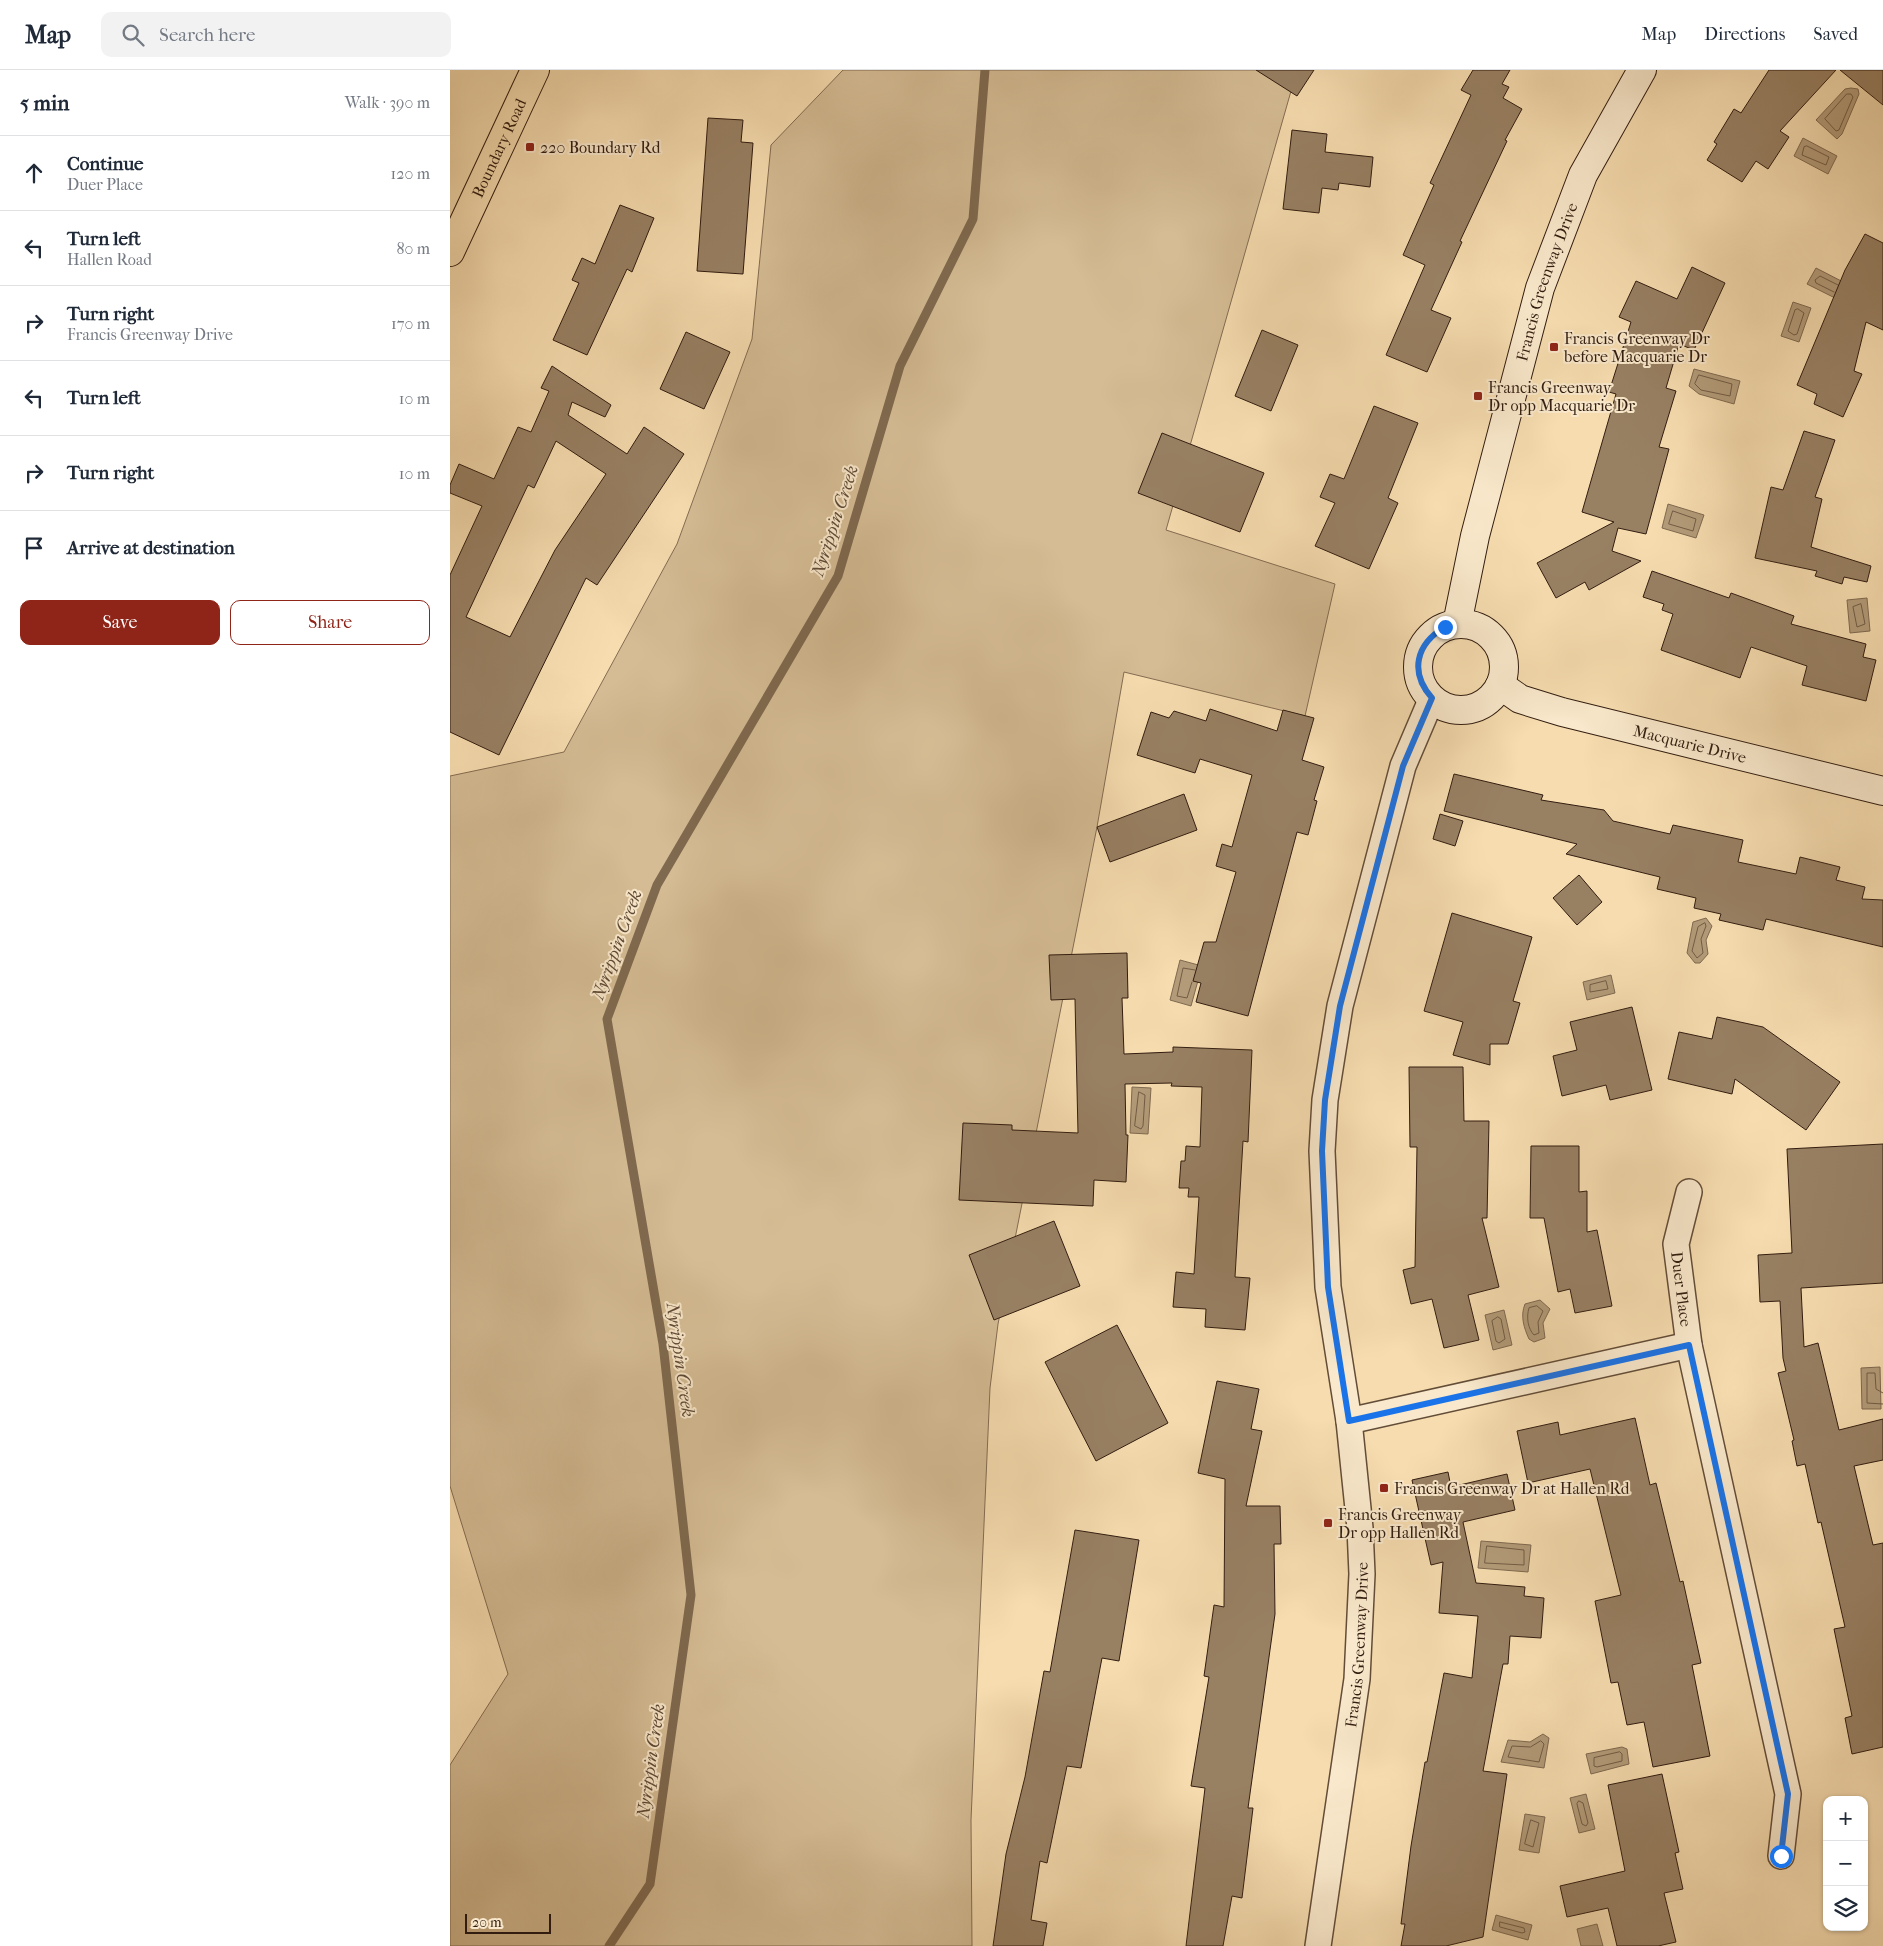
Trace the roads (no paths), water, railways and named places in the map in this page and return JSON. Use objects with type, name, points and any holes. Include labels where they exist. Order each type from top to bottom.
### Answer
[{"type":"main road","name":"Boundary Road","points":[[450,252],[535,70]]},
{"type":"main road","name":"Francis Greenway Drive","points":[[1457,624],[1475,536],[1540,288],[1583,175],[1642,70]]},
{"type":"main road","points":[[1457,624],[1470,625],[1482,629],[1492,637],[1500,648],[1504,660],[1504,673],[1500,685],[1482,705],[1456,710],[1443,706],[1424,689],[1418,666],[1420,654],[1426,642],[1434,633],[1445,627],[1457,624]]},
{"type":"main road","name":"Macquarie Drive","points":[[1500,685],[1520,699],[1562,712],[1883,791]]},
{"type":"street","name":"Francis Greenway Drive","points":[[1318,1946],[1357,1679],[1362,1574],[1360,1528],[1349,1421],[1328,1287],[1322,1151],[1325,1100],[1340,1006],[1403,766],[1432,698]]},
{"type":"street","name":"Duer Place","points":[[1689,1192],[1676,1244],[1689,1345],[1788,1794],[1781,1856]]},
{"type":"street","points":[[1349,1421],[1689,1345]]},
{"type":"water","points":[[1845,89],[1858,89],[1859,94],[1842,134],[1837,139],[1816,120]]},
{"type":"water","points":[[1803,138],[1837,156],[1828,174],[1794,156]]},
{"type":"water","points":[[1816,268],[1849,285],[1841,301],[1807,284]]},
{"type":"water","points":[[1793,302],[1811,308],[1799,342],[1781,336]]},
{"type":"water","points":[[1694,369],[1740,381],[1734,404],[1699,394],[1689,386]]},
{"type":"water","points":[[1668,504],[1704,515],[1696,538],[1662,528]]},
{"type":"water","points":[[1867,598],[1870,631],[1850,633],[1847,600]]},
{"type":"water","points":[[1706,918],[1712,926],[1706,940],[1708,954],[1700,963],[1695,963],[1687,953],[1693,922]]},
{"type":"water","points":[[1180,960],[1202,966],[1191,1006],[1170,1000]]},
{"type":"water","points":[[1611,975],[1615,993],[1587,1000],[1583,982]]},
{"type":"water","points":[[1132,1087],[1151,1088],[1148,1134],[1130,1133]]},
{"type":"water","points":[[1540,1300],[1550,1309],[1543,1323],[1545,1338],[1534,1342],[1527,1335],[1523,1322],[1523,1313],[1525,1304]]},
{"type":"water","points":[[1504,1310],[1512,1345],[1493,1350],[1485,1315]]},
{"type":"water","points":[[1880,1367],[1881,1409],[1862,1409],[1861,1368]]},
{"type":"water","points":[[1481,1541],[1531,1545],[1528,1572],[1478,1568]]},
{"type":"water","points":[[1543,1734],[1549,1738],[1544,1768],[1501,1762],[1508,1740],[1530,1742]]},
{"type":"water","points":[[1622,1747],[1627,1749],[1629,1764],[1591,1774],[1586,1754]]},
{"type":"water","points":[[1586,1794],[1595,1829],[1579,1833],[1570,1798]]},
{"type":"water","points":[[1525,1814],[1545,1817],[1539,1853],[1519,1850]]},
{"type":"water","points":[[1496,1915],[1532,1925],[1528,1940],[1492,1930]]},
{"type":"water","points":[[1597,1924],[1603,1946],[1581,1946],[1577,1929]]},
{"type":"waterway","name":"Nyrippin Creek","points":[[609,1946],[650,1884],[691,1595],[663,1344],[607,1019],[657,885],[838,576],[900,366],[973,219],[985,70]]},
{"type":"place","name":"220 Boundary Rd","points":[[530,147]]},
{"type":"place","name":"Francis Greenway Dr before Macquarie Dr","points":[[1554,347]]},
{"type":"place","name":"Francis Greenway Dr opp Macquarie Dr","points":[[1478,396]]},
{"type":"place","name":"Francis Greenway Dr at Hallen Rd","points":[[1384,1488]]},
{"type":"place","name":"Francis Greenway Dr opp Hallen Rd","points":[[1328,1523]]}]
